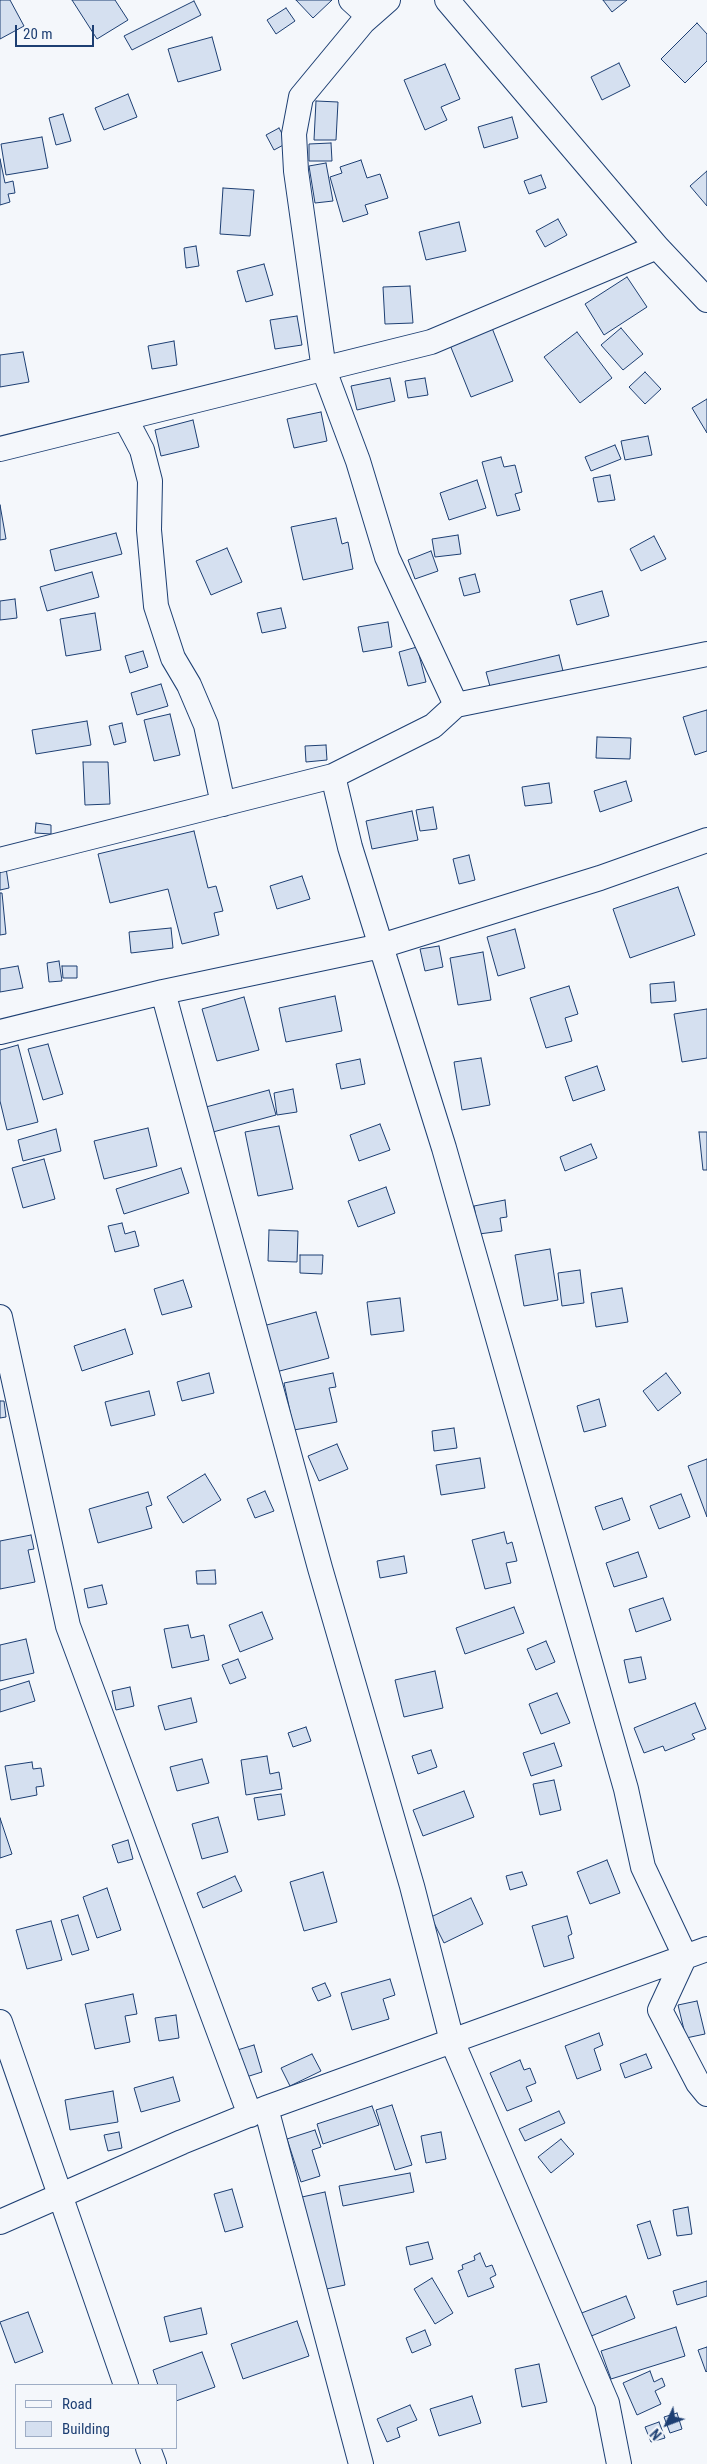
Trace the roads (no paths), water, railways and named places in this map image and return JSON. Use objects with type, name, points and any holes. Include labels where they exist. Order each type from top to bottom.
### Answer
[{"type":"street","points":[[351,0],[362,10],[374,0]]},
{"type":"street","points":[[388,0],[363,22],[301,97],[294,134],[296,171],[324,370],[358,461],[387,557],[456,705]]},
{"type":"street","points":[[447,0],[657,247],[707,300]]},
{"type":"street","points":[[0,449],[431,342],[657,247]]},
{"type":"street","points":[[125,418],[142,450],[150,481],[149,530],[156,606],[173,658],[189,685],[206,725],[223,804]]},
{"type":"street","points":[[0,860],[333,776],[433,726],[456,705],[707,654]]},
{"type":"street","points":[[333,776],[350,847],[447,1157],[626,1788],[643,1867],[696,1953]]},
{"type":"street","points":[[0,1032],[163,992],[381,946],[600,878],[707,840]]},
{"type":"street","points":[[163,992],[320,1568],[412,1886],[452,2041],[607,2403],[619,2464]]},
{"type":"street","points":[[0,1317],[68,1626],[258,2112],[361,2464]]},
{"type":"street","points":[[0,2222],[182,2142],[258,2112],[696,1953]]},
{"type":"street","points":[[696,1953],[660,2010],[698,2083],[707,2094]]},
{"type":"street","points":[[0,2022],[59,2197],[126,2384]]},
{"type":"street","points":[[148,2449],[154,2464]]}]
